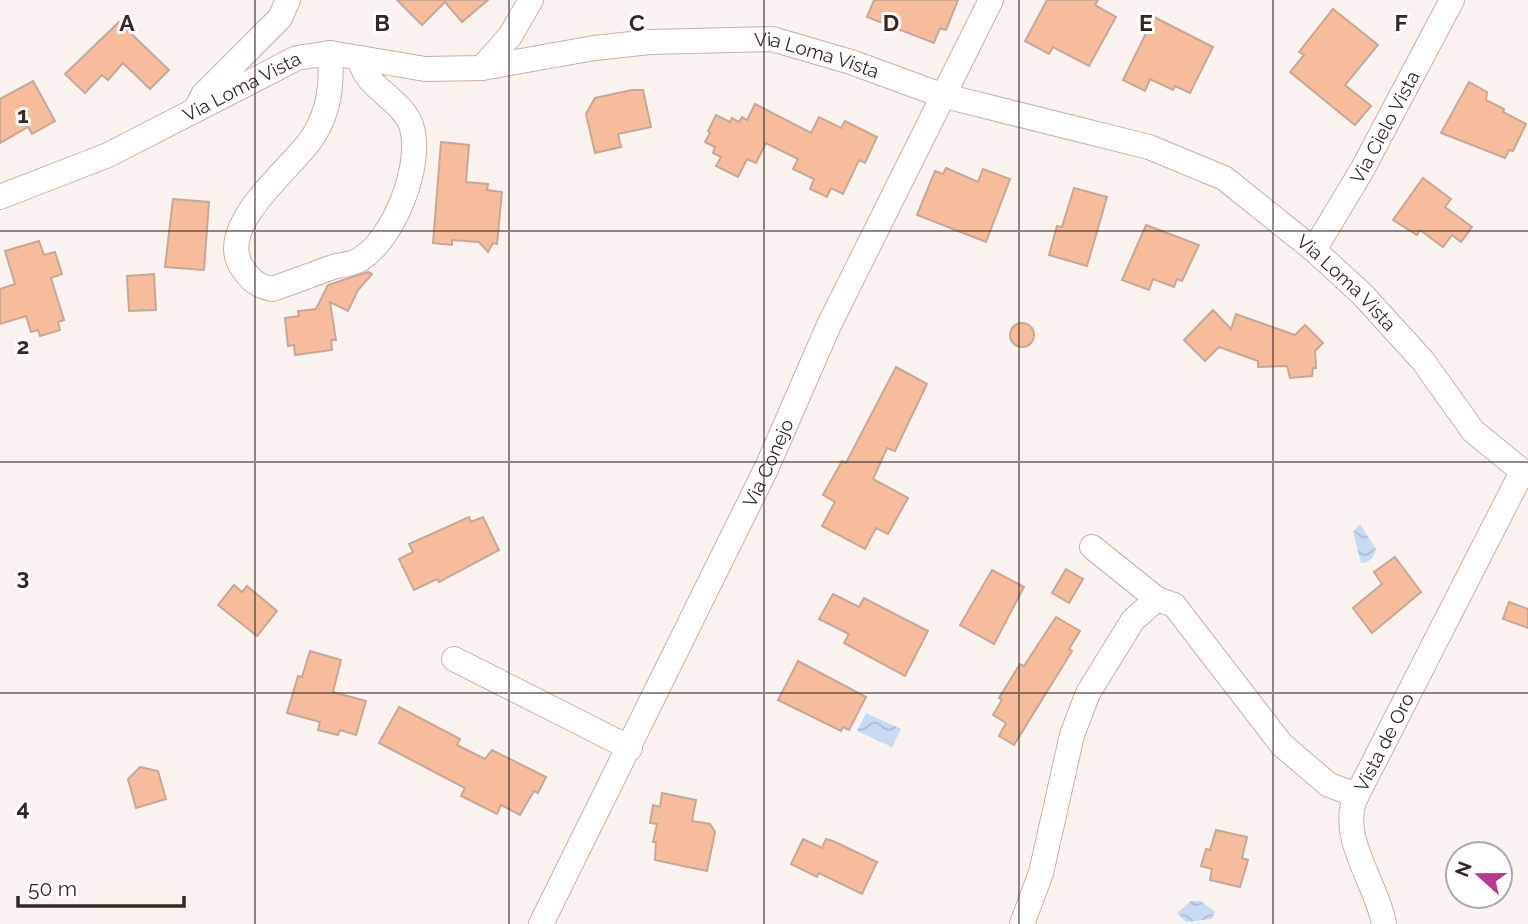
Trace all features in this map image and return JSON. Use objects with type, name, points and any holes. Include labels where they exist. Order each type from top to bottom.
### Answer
[{"type":"street","points":[[194,112],[203,95],[280,19],[288,0]]},
{"type":"street","points":[[482,68],[510,36],[531,0]]},
{"type":"street","name":"Via Conejo","points":[[541,924],[767,467],[829,326],[942,95],[992,0]]},
{"type":"street","name":"Via Cielo Vista","points":[[1314,250],[1362,170],[1452,0]]},
{"type":"street","name":"Via Loma Vista","points":[[0,197],[107,155],[297,58],[330,53],[425,69],[482,68],[594,48],[650,42],[772,39],[851,62],[942,95],[1149,147],[1224,178],[1314,250],[1362,294],[1423,361],[1473,431],[1525,474]]},
{"type":"street","points":[[330,53],[332,86],[323,118],[303,152],[258,197],[244,219],[238,240],[239,262],[254,284],[262,287],[272,289],[360,259],[383,235],[405,197],[415,158],[411,124],[382,89],[365,75],[360,58]]},
{"type":"street","name":"Vista de Oro","points":[[1092,548],[1157,599],[1174,605],[1290,754],[1329,785],[1357,795],[1525,474]]},
{"type":"street","points":[[1022,924],[1041,873],[1072,735],[1088,692],[1133,620],[1157,599]]},
{"type":"street","points":[[454,659],[630,748]]},
{"type":"street","points":[[1357,795],[1352,835],[1381,905],[1384,924]]},
{"type":"water","points":[[1360,524],[1376,549],[1371,559],[1361,563],[1353,532]]},
{"type":"water","points":[[866,713],[901,729],[892,747],[857,731]]},
{"type":"water","points":[[1191,901],[1201,901],[1215,912],[1212,919],[1186,922],[1177,913]]},
{"type":"building","points":[[397,0],[488,0],[462,22],[445,2],[422,25]]},
{"type":"building","points":[[874,0],[958,0],[946,30],[940,28],[934,43],[867,17]]},
{"type":"building","points":[[1047,0],[1098,0],[1095,5],[1116,17],[1089,66],[1053,47],[1049,54],[1025,41]]},
{"type":"building","points":[[1333,9],[1378,45],[1345,85],[1371,106],[1355,125],[1290,72],[1304,55],[1299,52]]},
{"type":"building","points":[[1154,17],[1213,47],[1190,93],[1175,86],[1173,90],[1150,79],[1145,91],[1123,80]]},
{"type":"building","points":[[119,22],[169,70],[150,89],[123,63],[108,80],[102,75],[85,93],[65,74]]},
{"type":"building","points":[[33,81],[55,121],[32,134],[28,127],[0,143],[0,99]]},
{"type":"building","points":[[1469,82],[1487,92],[1486,100],[1526,124],[1513,151],[1509,150],[1505,158],[1441,133]]},
{"type":"building","points":[[643,90],[651,127],[618,134],[621,147],[595,153],[586,114],[595,98]]},
{"type":"building","points":[[755,104],[811,133],[819,117],[841,128],[845,121],[877,137],[865,163],[859,160],[843,194],[831,188],[827,197],[810,189],[814,179],[793,169],[798,159],[766,143],[756,163],[747,159],[738,177],[716,166],[721,157],[713,153],[715,147],[705,142],[716,115],[730,122],[732,118],[739,122],[742,117],[747,120]]},
{"type":"building","points":[[441,142],[469,145],[466,182],[488,184],[487,190],[502,192],[497,244],[493,243],[488,252],[479,242],[452,240],[452,245],[433,243]]},
{"type":"building","points":[[946,168],[978,182],[983,169],[1010,179],[986,242],[917,215],[935,171],[943,174]]},
{"type":"building","points":[[1423,178],[1451,199],[1445,207],[1472,227],[1461,242],[1452,235],[1443,247],[1420,230],[1417,235],[1393,220]]},
{"type":"building","points":[[1074,188],[1107,197],[1087,266],[1049,255],[1057,226],[1062,227]]},
{"type":"building","points":[[173,199],[209,202],[204,270],[165,267]]},
{"type":"building","points":[[1146,225],[1199,245],[1182,281],[1177,279],[1174,287],[1153,279],[1149,290],[1122,280]]},
{"type":"building","points":[[39,241],[44,255],[55,252],[62,274],[51,278],[64,320],[58,322],[60,330],[40,336],[38,330],[31,332],[26,316],[0,324],[0,289],[15,284],[5,251]]},
{"type":"building","points":[[368,272],[372,274],[358,290],[348,311],[330,302],[336,340],[331,340],[332,350],[295,355],[294,345],[288,346],[285,318],[299,316],[298,311],[316,309],[328,285]]},
{"type":"building","points":[[154,274],[156,310],[129,311],[127,276]]},
{"type":"building","points":[[1213,310],[1231,329],[1236,314],[1295,335],[1305,325],[1323,343],[1315,351],[1316,368],[1313,368],[1312,376],[1290,378],[1287,366],[1258,367],[1258,361],[1219,347],[1205,361],[1184,340]]},
{"type":"building","points":[[1022,323],[1031,326],[1034,335],[1031,344],[1022,347],[1013,344],[1010,335],[1013,326]]},
{"type":"building","points":[[896,367],[927,384],[895,451],[887,448],[873,479],[908,498],[888,534],[876,528],[865,549],[822,526],[835,502],[823,495],[842,461],[846,463]]},
{"type":"building","points":[[469,517],[471,522],[483,517],[499,550],[439,582],[437,579],[414,590],[399,559],[413,552],[409,544]]},
{"type":"building","points":[[1395,557],[1421,592],[1372,633],[1353,608],[1382,584],[1374,572]]},
{"type":"building","points":[[1066,569],[1083,579],[1069,603],[1052,593]]},
{"type":"building","points":[[992,570],[1024,587],[994,644],[960,625]]},
{"type":"building","points":[[234,585],[242,592],[247,586],[277,611],[257,636],[218,605]]},
{"type":"building","points":[[833,594],[859,607],[864,598],[928,631],[905,676],[844,643],[849,634],[819,619]]},
{"type":"building","points":[[1509,602],[1528,609],[1528,628],[1503,619]]},
{"type":"building","points":[[1056,617],[1080,631],[1069,649],[1072,651],[1014,745],[999,736],[1006,723],[993,715],[1002,700],[999,698],[1020,664],[1024,666]]},
{"type":"building","points":[[310,651],[341,660],[333,692],[366,701],[356,735],[340,730],[338,735],[318,730],[320,722],[287,713],[298,676],[302,677]]},
{"type":"building","points":[[798,661],[866,697],[849,730],[843,727],[841,731],[778,700]]},
{"type":"building","points":[[399,707],[460,739],[457,745],[485,759],[492,750],[546,777],[538,793],[534,791],[520,815],[501,805],[497,814],[461,796],[465,788],[379,743]]},
{"type":"building","points":[[140,767],[158,771],[166,799],[136,808],[128,779]]},
{"type":"building","points":[[662,793],[696,800],[692,821],[710,824],[715,832],[707,871],[655,860],[656,842],[653,842],[657,824],[650,823],[653,805],[660,807]]},
{"type":"building","points":[[1216,830],[1247,837],[1242,858],[1248,860],[1240,887],[1210,880],[1212,869],[1201,866],[1206,849],[1210,850]]},
{"type":"building","points":[[803,839],[822,848],[826,839],[833,841],[877,862],[862,894],[819,873],[817,877],[791,864]]}]
